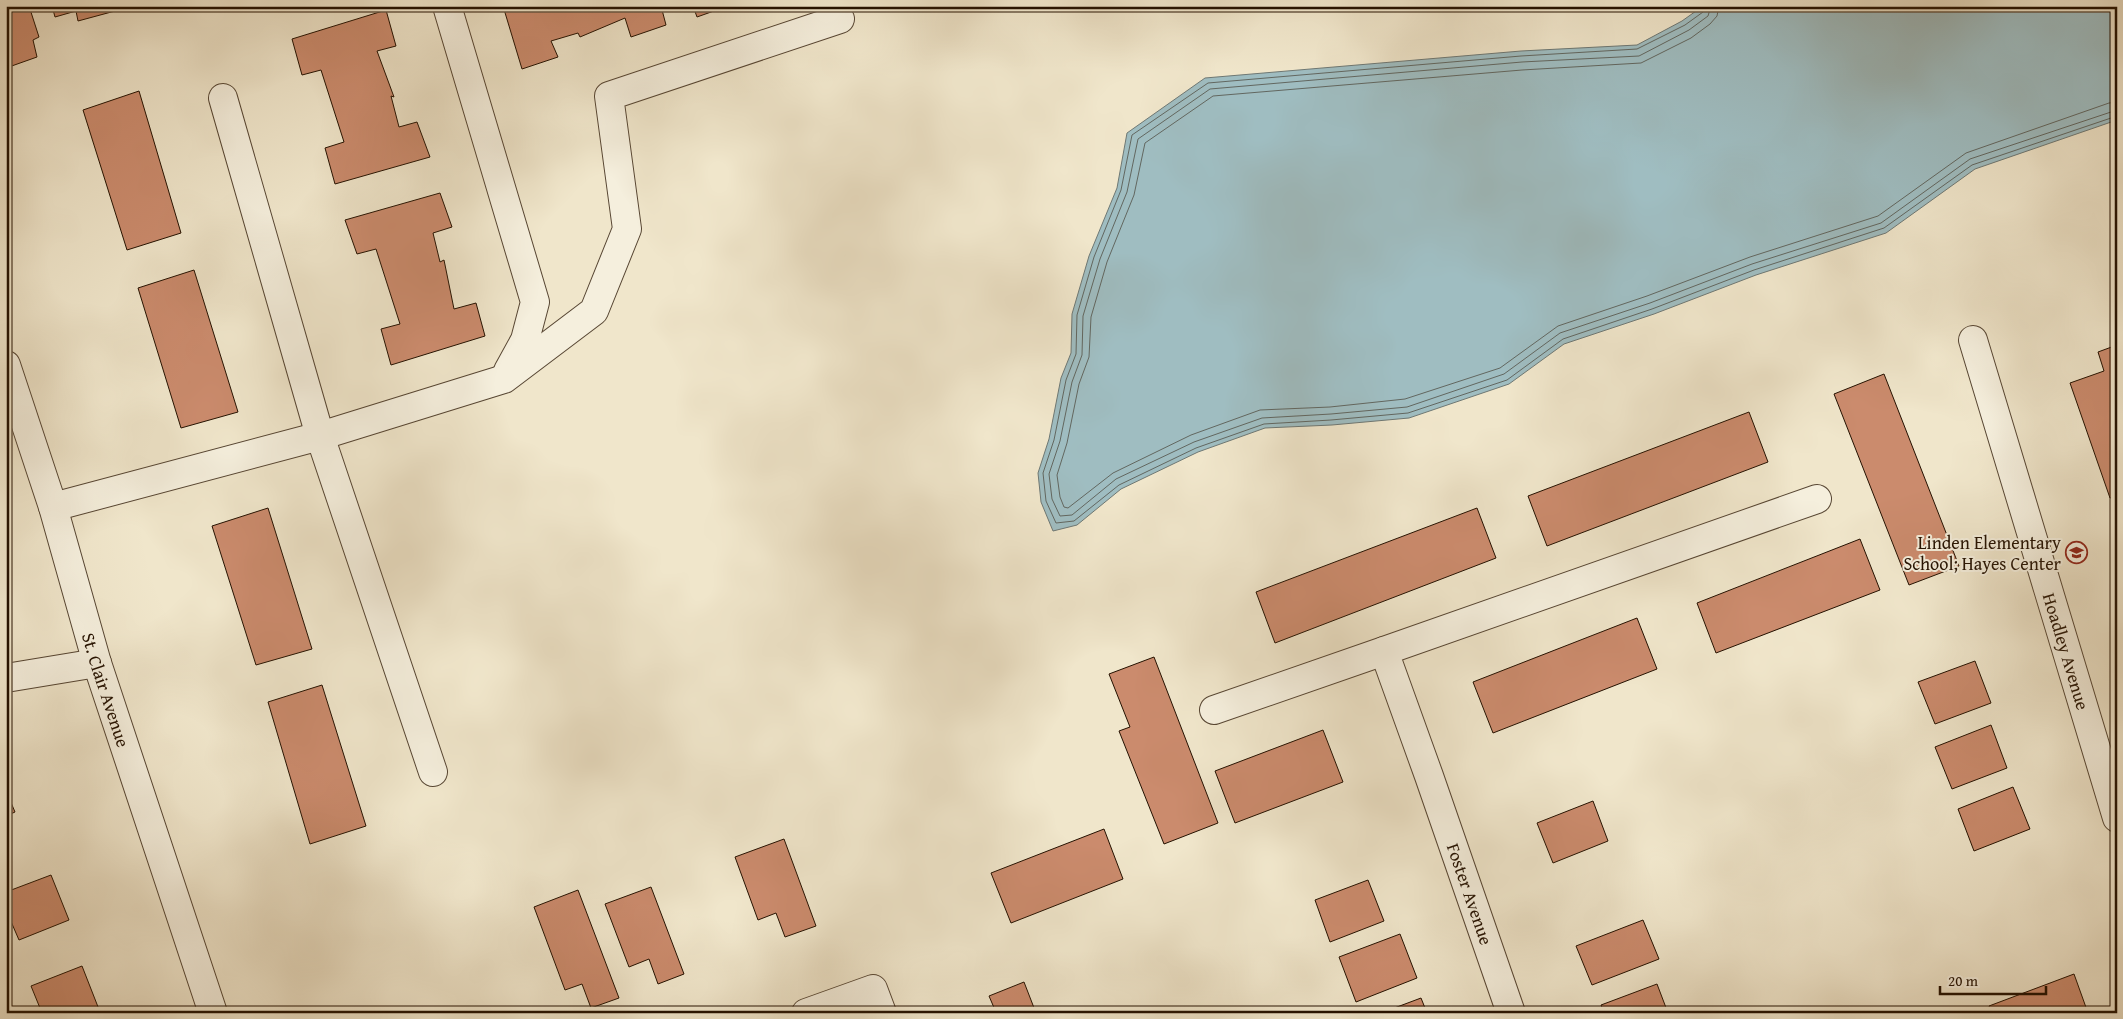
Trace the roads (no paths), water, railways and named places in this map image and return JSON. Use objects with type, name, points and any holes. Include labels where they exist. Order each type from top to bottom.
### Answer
[{"type":"street","points":[[447,6],[535,302],[525,340],[504,379]]},
{"type":"street","points":[[53,507],[320,436],[504,379],[594,311],[627,229],[609,96],[840,20]]},
{"type":"street","points":[[223,98],[320,436],[433,772]]},
{"type":"street","name":"Hoadley Avenue","points":[[1973,340],[2109,762],[2117,818]]},
{"type":"street","name":"St. Clair Avenue","points":[[6,365],[53,507],[98,663],[213,1013]]},
{"type":"street","points":[[1214,710],[1817,499]]},
{"type":"street","name":"Foster Avenue","points":[[1384,651],[1430,776],[1510,1013]]},
{"type":"street","points":[[6,678],[98,663]]},
{"type":"street","points":[[806,1013],[878,1001]]},
{"type":"water","points":[[1703,6],[2117,6],[2117,120],[1975,169],[1886,233],[1756,275],[1654,314],[1564,344],[1509,384],[1409,418],[1332,425],[1265,428],[1198,452],[1121,489],[1077,525],[1053,531],[1041,502],[1038,473],[1049,439],[1061,378],[1071,353],[1072,314],[1089,256],[1117,188],[1127,133],[1205,78],[1521,51],[1637,45],[1682,21]]},
{"type":"place","name":"Linden Elementary School; Hayes Center","points":[[2077,552]]}]
